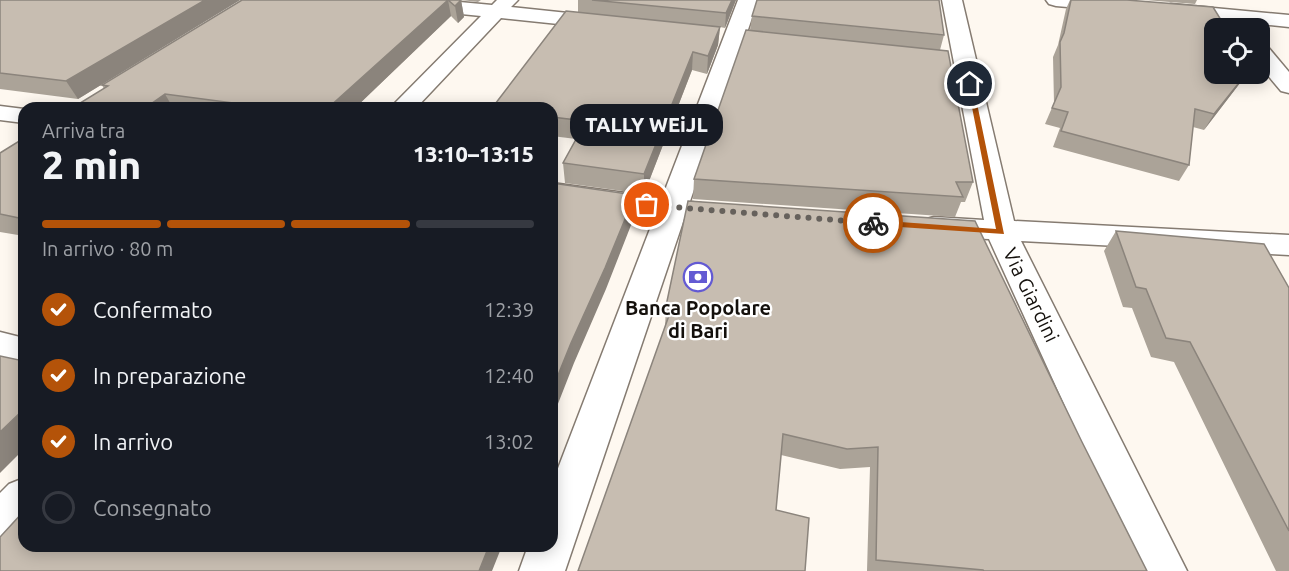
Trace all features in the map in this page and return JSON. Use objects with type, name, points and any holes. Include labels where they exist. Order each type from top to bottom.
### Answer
[{"type":"street","points":[[381,0],[503,6],[628,26]]},
{"type":"street","points":[[558,528],[670,209],[748,0]]},
{"type":"street","name":"Via Giardini","points":[[952,0],[954,61],[1001,232],[1164,571]]},
{"type":"street","points":[[1056,0],[1142,8],[1207,18]]},
{"type":"street","points":[[1214,0],[1230,18]]},
{"type":"street","points":[[408,102],[503,6]]},
{"type":"street","points":[[1270,21],[1289,21]]},
{"type":"street","points":[[1270,64],[1289,86]]},
{"type":"street","points":[[0,113],[18,115]]},
{"type":"street","points":[[558,193],[670,209],[729,213]]},
{"type":"street","points":[[906,225],[1001,232],[1289,245]]},
{"type":"street","points":[[0,346],[18,350]]},
{"type":"street","points":[[0,524],[18,504]]},
{"type":"street","points":[[542,571],[549,552]]},
{"type":"building","points":[[0,0],[205,0],[66,81],[0,73]]},
{"type":"building","points":[[242,0],[448,0],[335,102],[226,102],[165,94],[154,102],[82,102],[108,86],[102,85]]},
{"type":"building","points":[[448,0],[461,0],[455,6]]},
{"type":"building","points":[[592,0],[732,0],[726,13]]},
{"type":"building","points":[[757,0],[939,0],[944,35],[752,16]]},
{"type":"building","points":[[1071,0],[1127,0],[1213,7],[1220,18],[1204,18],[1204,84],[1238,84],[1214,114],[1195,109],[1189,165],[1061,131],[1068,112],[1052,108],[1061,87],[1060,42]]},
{"type":"building","points":[[566,11],[720,27],[708,56],[693,52],[644,174],[563,163],[586,121],[558,118],[558,102],[497,102]]},
{"type":"building","points":[[746,30],[948,51],[973,182],[956,182],[963,197],[694,179]]},
{"type":"building","points":[[18,142],[18,218],[0,214],[0,153]]},
{"type":"building","points":[[558,184],[635,195],[605,268],[558,375]]},
{"type":"building","points":[[688,201],[975,221],[1147,571],[984,571],[876,560],[878,447],[847,449],[783,434],[776,510],[809,518],[805,571],[578,571],[672,307],[666,306]]},
{"type":"building","points":[[1116,231],[1264,244],[1289,288],[1289,531],[1190,342],[1166,338],[1146,289],[1136,287]]},
{"type":"building","points":[[0,356],[18,360],[18,415],[0,432]]},
{"type":"building","points":[[18,518],[18,552],[487,552],[479,571],[0,571],[0,537]]},
{"type":"way so far","points":[[647,205],[670,209],[873,223]]},
{"type":"place","name":"TALLY WEiJL","points":[[647,205]]},
{"type":"place","name":"Banca Popolare di Bari","points":[[698,277]]},
{"type":"route","points":[[873,223],[1001,232],[970,84]]}]
